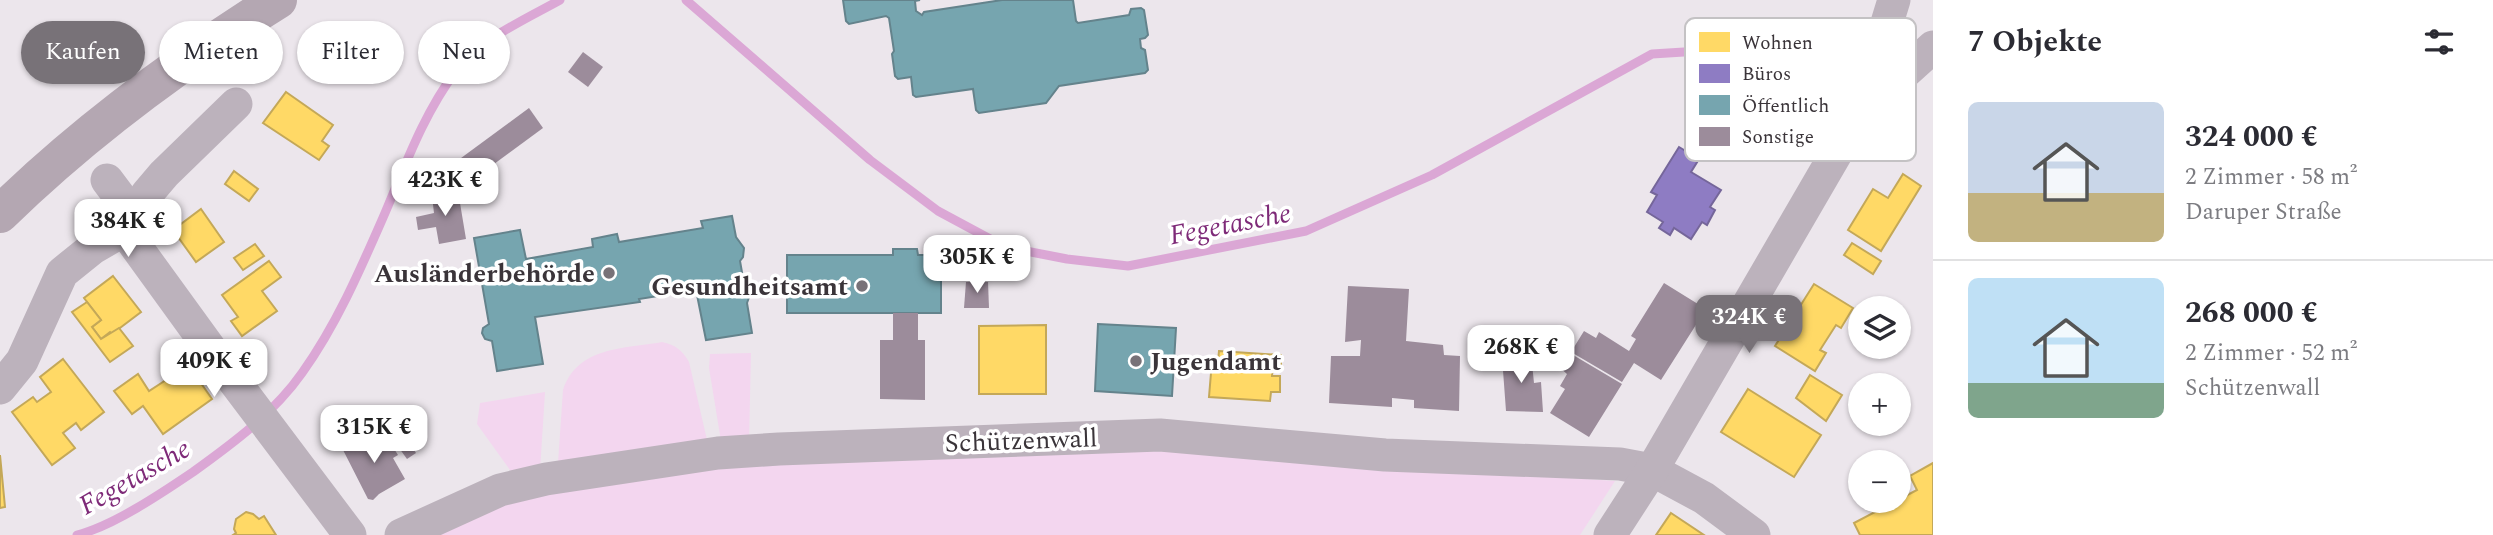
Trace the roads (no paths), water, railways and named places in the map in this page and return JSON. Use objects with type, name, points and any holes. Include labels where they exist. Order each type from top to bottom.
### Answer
[{"type":"street","points":[[0,214],[115,113],[193,54],[278,0]]},
{"type":"street","points":[[1888,18],[1894,0]]},
{"type":"street","points":[[1916,62],[1933,47]]},
{"type":"street","points":[[0,388],[22,361],[62,273],[93,248],[124,230],[147,194],[164,174],[236,104]]},
{"type":"street","points":[[1610,535],[1651,470],[1832,161]]},
{"type":"street","points":[[107,180],[125,204],[124,230],[349,535]]},
{"type":"street","name":"Schützenwall","points":[[401,535],[500,490],[546,478],[718,453],[1160,435],[1385,454],[1620,464],[1651,470],[1704,498],[1754,535]]},
{"type":"waterway","name":"Fegetasche","points":[[77,535],[121,517],[181,480],[237,439],[291,388],[315,354],[348,295],[416,140],[434,104],[456,71],[490,39],[560,0]]},
{"type":"waterway","name":"Fegetasche","points":[[686,0],[870,160],[938,211],[1005,247],[1067,259],[1128,266],[1306,231],[1432,175],[1652,54],[1685,52]]},
{"type":"place","name":"Ausländerbehörde","points":[[609,273]]},
{"type":"place","name":"Gesundheitsamt","points":[[862,286]]},
{"type":"place","name":"Jugendamt","points":[[1136,361]]}]
